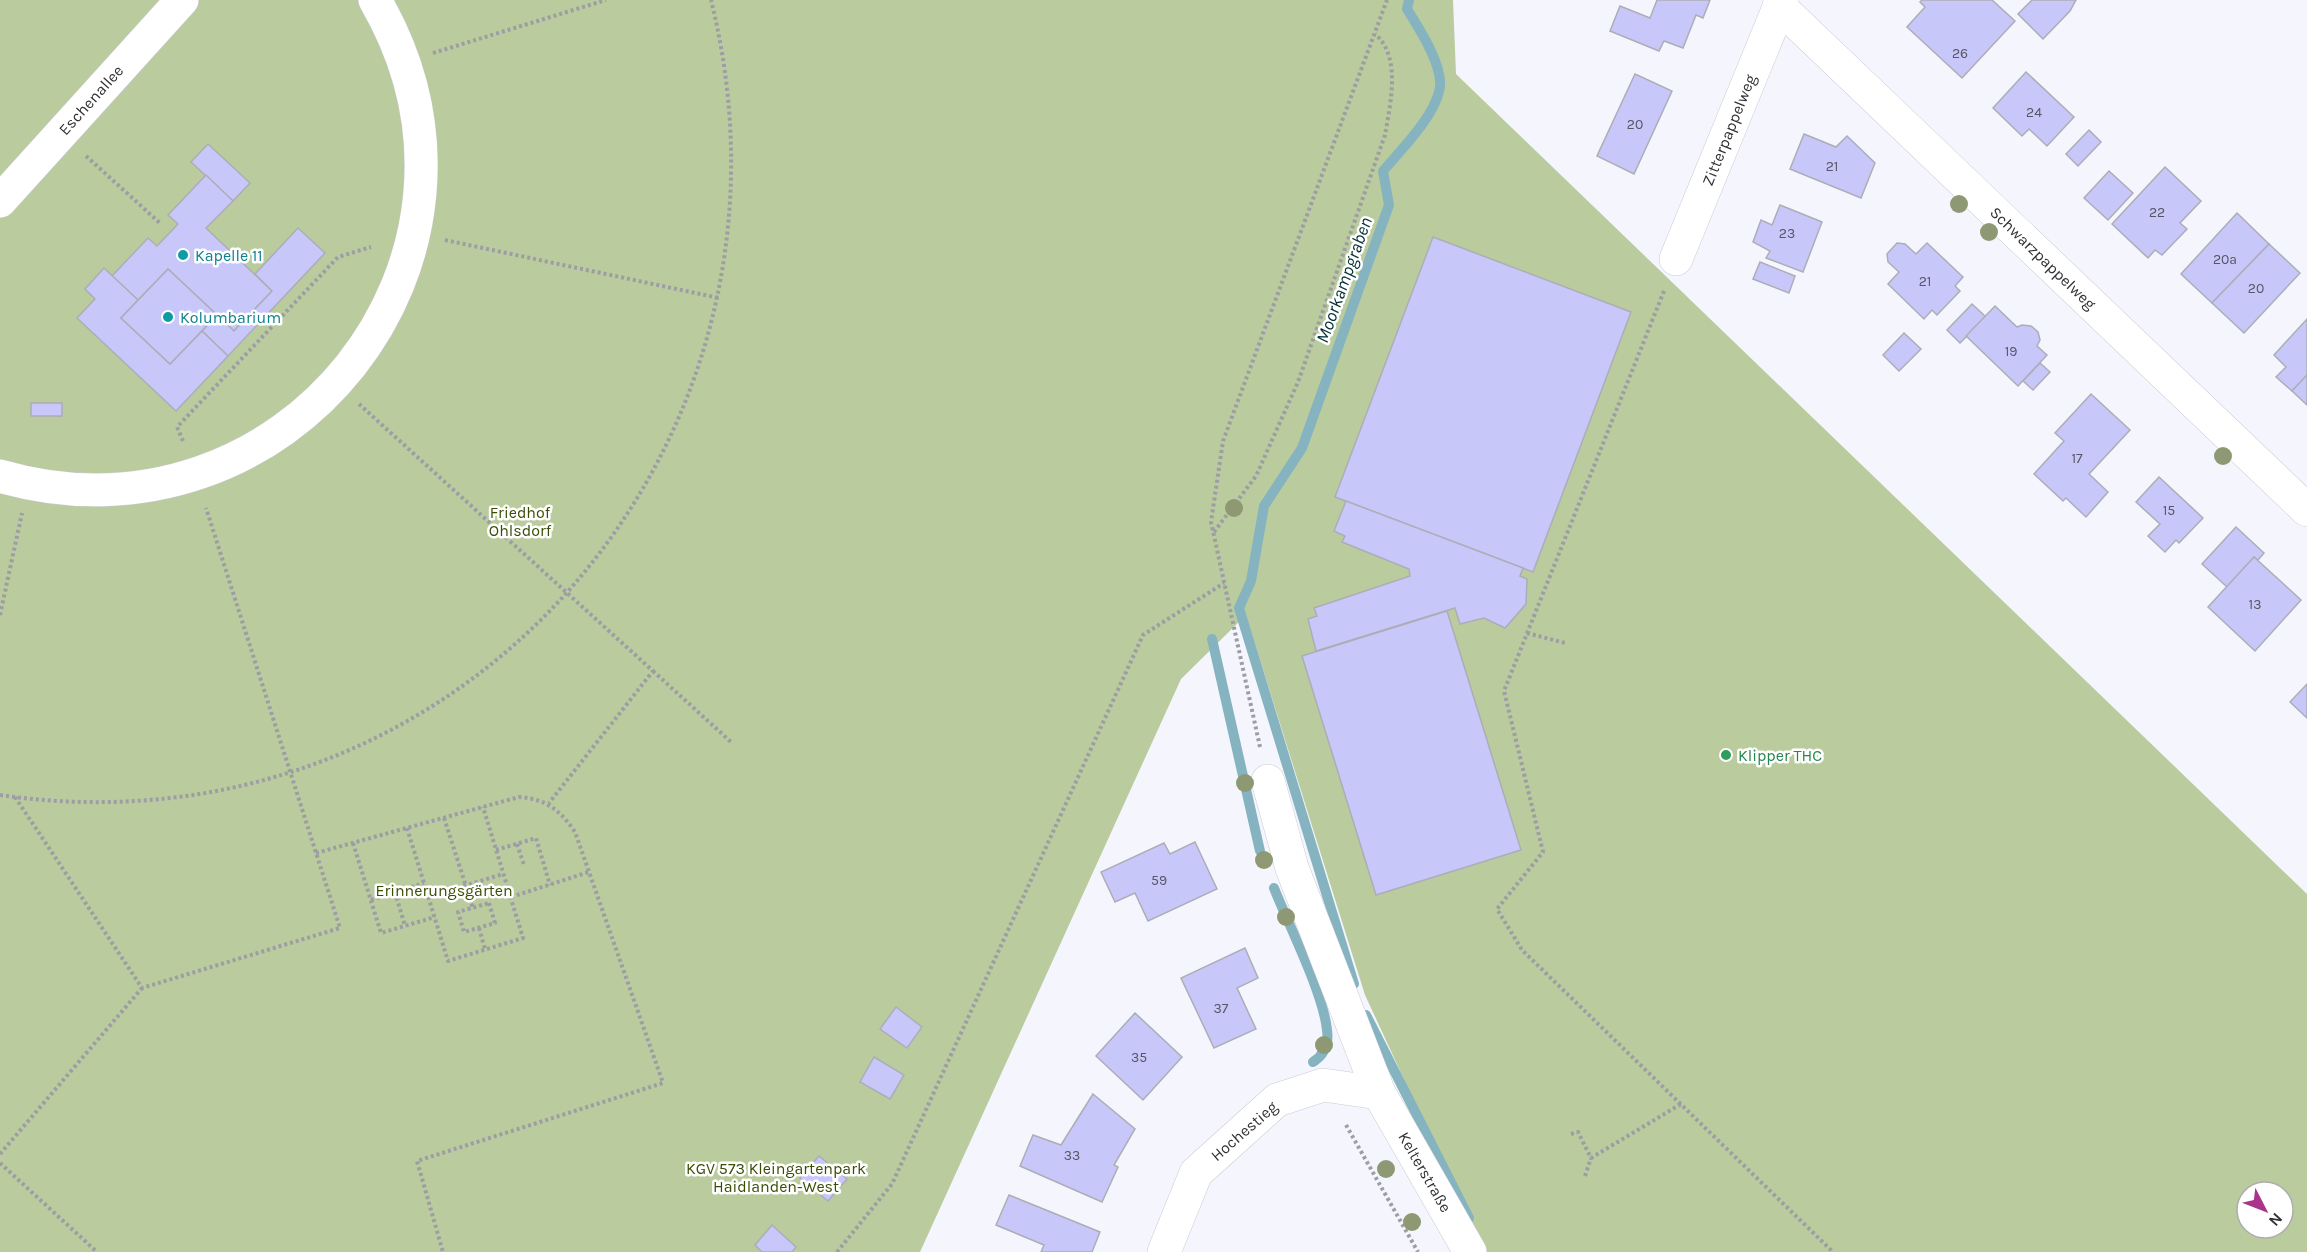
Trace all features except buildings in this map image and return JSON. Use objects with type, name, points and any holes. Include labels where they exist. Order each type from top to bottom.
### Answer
[{"type":"street","name":"Eschenallee","points":[[0,201],[182,0]]},
{"type":"street","points":[[14,480],[59,488],[104,490],[161,484],[195,474],[238,458],[277,435],[313,407],[358,357],[382,318],[401,277],[413,233],[420,187],[420,141],[413,96],[404,62],[375,0]]},
{"type":"street","name":"Zitterpappelweg","points":[[1677,259],[1780,3]]},
{"type":"street","name":"Schwarzpappelweg","points":[[1780,3],[2307,510]]},
{"type":"street","name":"Kelterstraße","points":[[1268,781],[1292,867],[1379,1093],[1470,1252]]},
{"type":"street","name":"Hochestieg","points":[[1164,1252],[1196,1173],[1277,1100],[1323,1085],[1379,1093]]},
{"type":"path","points":[[404,62],[606,0]]},
{"type":"path","points":[[0,795],[67,802],[156,800],[245,784],[290,772],[373,738],[451,693],[521,639],[567,593],[610,540],[657,465],[694,384],[719,298],[727,252],[733,162],[726,73],[711,0]]},
{"type":"path","points":[[1268,781],[1211,522],[1223,441],[1387,0]]},
{"type":"path","points":[[1214,533],[1238,504],[1256,476],[1298,382],[1385,135],[1392,94],[1390,58],[1381,39],[1374,34]]},
{"type":"path","points":[[61,134],[161,225]]},
{"type":"path","points":[[0,1154],[142,988],[340,928],[195,474],[177,427],[338,258],[413,233],[719,298]]},
{"type":"path","points":[[1677,259],[1504,691],[1543,852],[1497,909],[1522,950],[1833,1252]]},
{"type":"path","points":[[336,383],[731,742]]},
{"type":"path","points":[[0,615],[14,480]]},
{"type":"path","points":[[837,1252],[892,1184],[1143,635],[1224,583]]},
{"type":"path","points":[[1527,633],[1565,643]]},
{"type":"path","points":[[549,803],[652,671]]},
{"type":"path","points":[[15,797],[142,988]]},
{"type":"path","points":[[316,853],[519,797],[534,798],[549,803],[564,816],[575,832],[663,1083],[417,1161],[443,1252]]},
{"type":"path","points":[[407,828],[448,961],[523,938],[483,807]]},
{"type":"path","points":[[444,818],[472,908]]},
{"type":"path","points":[[496,850],[536,838],[550,885]]},
{"type":"path","points":[[353,843],[381,933],[435,917]]},
{"type":"path","points":[[517,844],[524,865]]},
{"type":"path","points":[[511,897],[589,872]]},
{"type":"path","points":[[429,897],[503,874]]},
{"type":"path","points":[[371,900],[424,883]]},
{"type":"path","points":[[395,892],[405,926]]},
{"type":"path","points":[[489,903],[495,923],[479,928],[464,932],[458,912],[489,903]]},
{"type":"path","points":[[479,928],[485,949]]},
{"type":"path","points":[[1323,1085],[1418,1252]]},
{"type":"path","points":[[1585,1176],[1591,1158],[1681,1104]]},
{"type":"path","points":[[1571,1134],[1578,1132],[1591,1158]]},
{"type":"path","points":[[0,1163],[97,1252]]},
{"type":"green space","points":[[0,0],[1453,0],[1456,74],[2307,894],[2307,1252],[1484,1252],[1365,995],[1246,615],[1181,679],[920,1252],[0,1252]]},
{"type":"waterway","name":"Moorkampgraben","points":[[1354,984],[1239,608],[1251,581],[1264,506],[1302,448],[1389,205],[1383,171],[1417,131],[1437,97],[1440,77],[1433,56],[1407,9],[1409,0]]},
{"type":"waterway","points":[[1212,639],[1260,851]]},
{"type":"waterway","points":[[1274,888],[1312,978],[1324,1015],[1326,1044],[1323,1052],[1313,1062]]},
{"type":"waterway","points":[[1366,1015],[1469,1218]]},
{"type":"place","name":"Kapelle 11","points":[[183,255]]},
{"type":"place","name":"Kolumbarium","points":[[168,317]]},
{"type":"place","name":"Klipper THC","points":[[1726,755]]},
{"type":"park label","name":"Friedhof Ohlsdorf","points":[[520,521]]},
{"type":"park label","name":"Erinnerungsgärten","points":[[444,890]]},
{"type":"park label","name":"KGV 573 Kleingartenpark Haidlanden-West","points":[[776,1177]]}]
